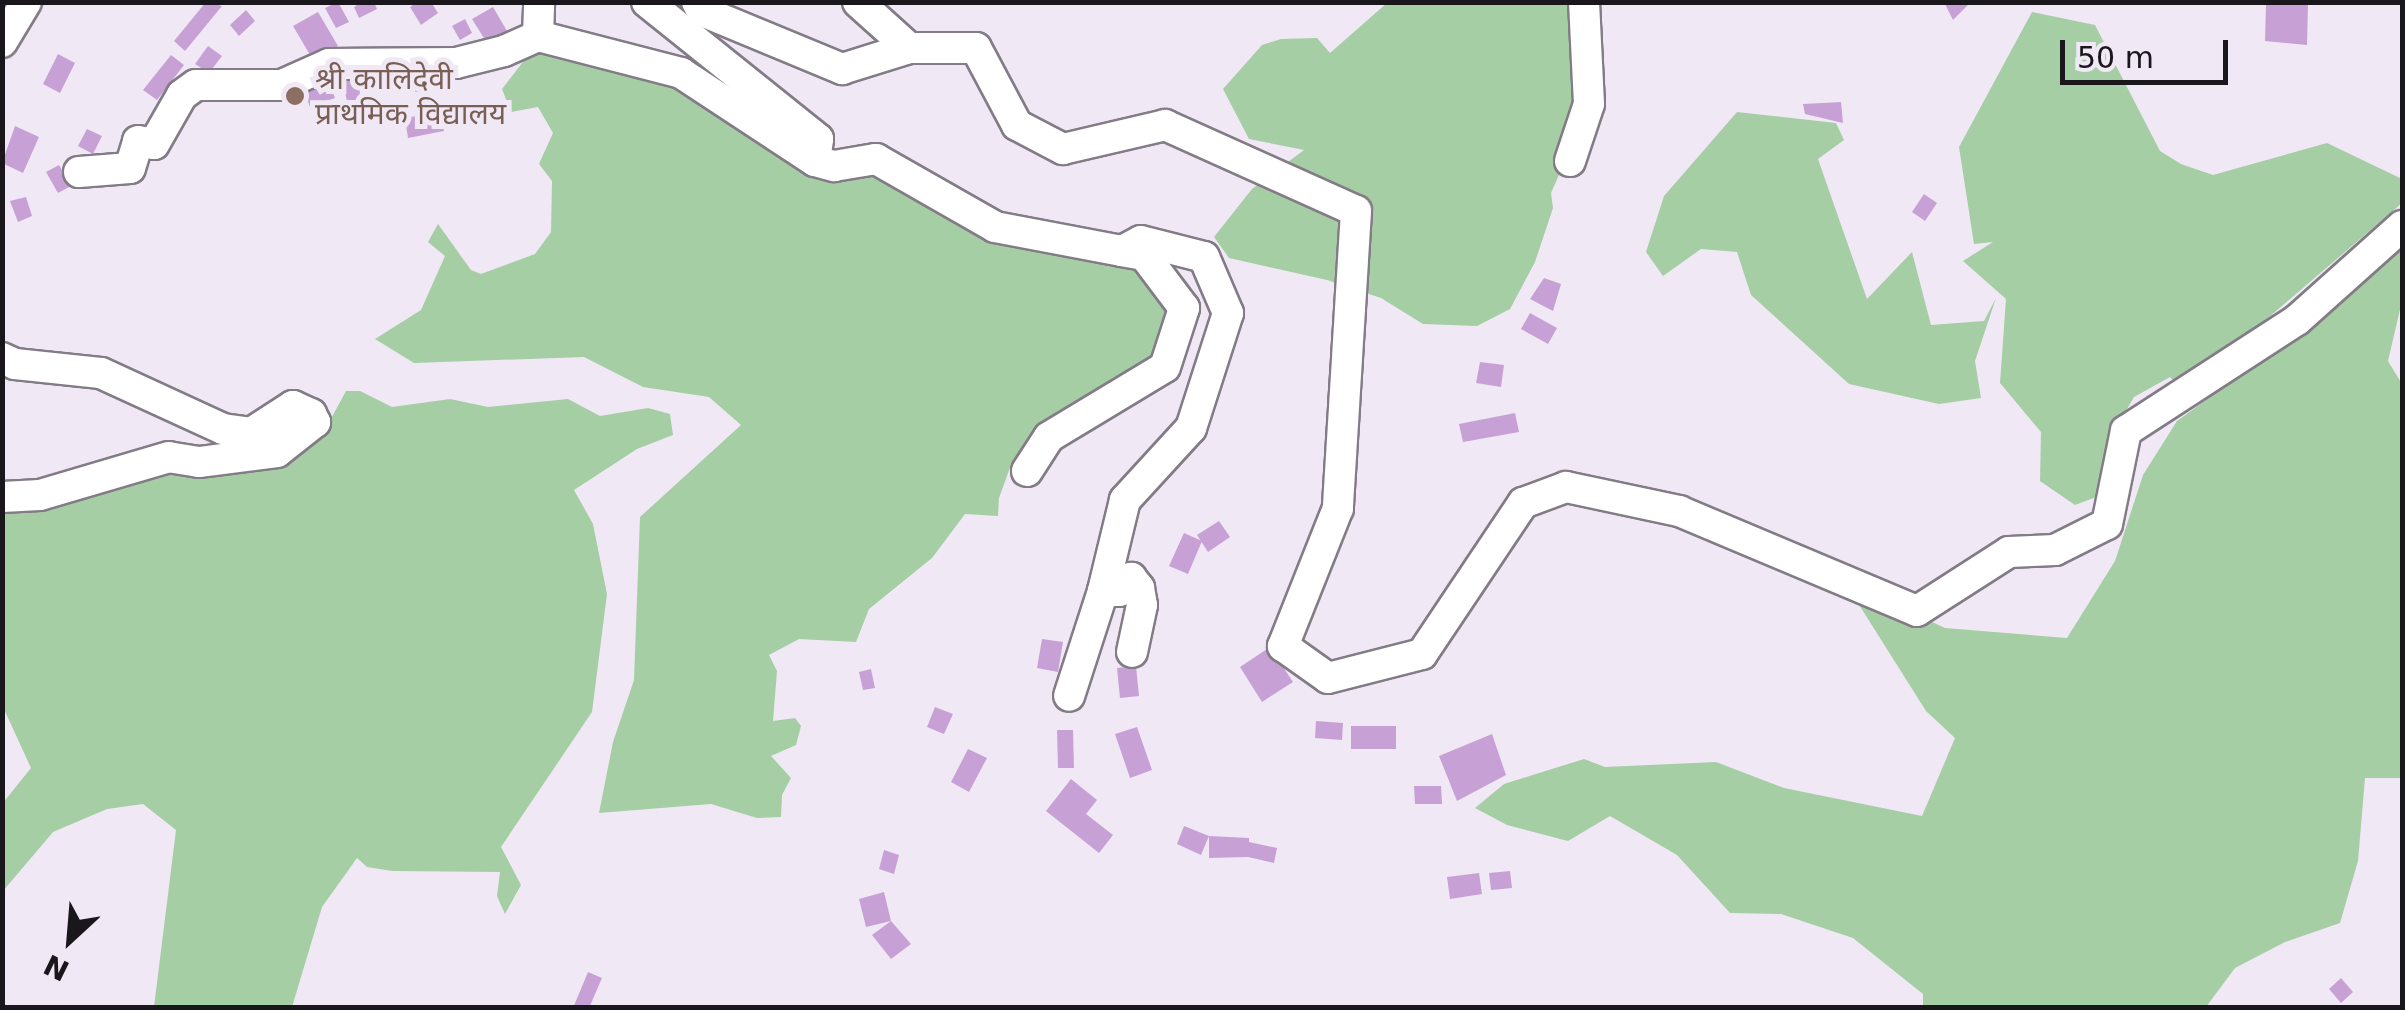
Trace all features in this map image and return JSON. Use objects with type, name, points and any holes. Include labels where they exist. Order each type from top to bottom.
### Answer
[{"type":"street","points":[[2,42],[26,2]]},
{"type":"street","points":[[538,36],[539,2]]},
{"type":"street","points":[[647,2],[818,139],[815,161]]},
{"type":"street","points":[[697,2],[702,11],[842,69],[909,48],[976,48],[1017,124],[1063,149],[1165,125],[1356,211],[1338,508],[1283,646],[1328,678],[1422,654],[1523,503],[1566,487],[1680,510],[1917,610],[2009,552],[2055,550],[2107,524],[2126,431],[2297,320],[2402,226]]},
{"type":"street","points":[[858,2],[909,48]]},
{"type":"street","points":[[1570,161],[1589,104],[1584,2]]},
{"type":"street","points":[[78,172],[130,168],[138,141],[154,144],[182,95],[196,85],[282,86],[330,64],[456,63],[504,51],[538,36],[681,73],[815,161],[834,166],[876,159],[995,227],[1144,254],[1184,308],[1165,367],[1050,437],[1027,471]]},
{"type":"street","points":[[1069,696],[1103,591],[1124,500],[1190,428],[1228,312],[1204,258],[1141,241],[1122,251]]},
{"type":"street","points":[[2,358],[15,364],[101,374],[223,429],[251,433],[293,406],[311,414],[315,422],[277,452],[198,462],[169,457],[40,495],[2,497]]},
{"type":"street","points":[[1103,591],[1119,592],[1131,578],[1139,588],[1142,605],[1132,652]]},
{"type":"green space","points":[[1387,3],[1597,3],[1580,128],[1551,193],[1553,208],[1535,262],[1510,309],[1477,326],[1423,324],[1381,298],[1327,280],[1229,258],[1214,237],[1252,189],[1304,150],[1249,139],[1223,89],[1262,45],[1281,39],[1317,38],[1330,53]]},
{"type":"green space","points":[[2032,12],[2095,25],[2160,151],[2181,164],[2213,175],[2327,143],[2402,179],[2402,203],[2183,391],[2170,377],[2134,397],[2113,433],[2099,496],[2075,505],[2040,481],[2041,432],[2000,383],[2006,299],[1963,261],[1993,242],[1974,244],[1959,147]]},
{"type":"green space","points":[[556,33],[652,54],[715,107],[904,181],[928,206],[1000,237],[1099,255],[1155,278],[1179,340],[1011,465],[999,498],[998,516],[965,514],[932,558],[869,609],[856,642],[799,639],[769,655],[777,671],[773,721],[795,718],[801,726],[796,745],[771,756],[791,778],[782,795],[781,817],[757,818],[711,804],[599,813],[613,742],[634,680],[640,517],[741,425],[709,397],[643,387],[584,357],[414,363],[375,339],[421,310],[445,256],[428,242],[438,224],[471,270],[481,274],[535,254],[551,232],[552,181],[539,164],[553,133],[538,107],[511,112],[502,89],[526,58]]},
{"type":"green space","points":[[1737,112],[1836,123],[1844,140],[1818,159],[1867,299],[1912,252],[1931,325],[1984,321],[1996,298],[1975,361],[1981,398],[1939,404],[1849,384],[1751,295],[1737,252],[1701,249],[1663,276],[1646,252],[1664,196]]},
{"type":"green space","points":[[2402,226],[2402,301],[2388,361],[2402,384],[2402,778],[2365,778],[2358,861],[2340,923],[2285,942],[2235,968],[2206,1007],[1923,1007],[1923,994],[1853,938],[1781,914],[1730,913],[1677,855],[1610,816],[1568,841],[1507,825],[1475,808],[1504,784],[1584,759],[1605,767],[1716,762],[1784,788],[1922,816],[1955,738],[1926,711],[1844,581],[1945,628],[2067,638],[2115,561],[2143,475],[2177,421],[2303,330]]},
{"type":"green space","points":[[346,391],[360,391],[392,407],[450,399],[488,407],[568,399],[600,416],[648,408],[670,414],[673,435],[637,449],[574,490],[593,524],[607,594],[592,712],[501,847],[521,885],[505,914],[497,896],[500,872],[392,871],[367,867],[357,858],[322,907],[292,1007],[154,1007],[176,830],[143,804],[107,809],[53,832],[3,891],[2,804],[31,768],[3,707],[3,502],[327,426]]},
{"type":"building","points":[[206,2],[222,6],[185,51],[174,41]]},
{"type":"building","points":[[338,2],[349,22],[336,28],[325,8]]},
{"type":"building","points":[[374,2],[377,9],[359,18],[354,7]]},
{"type":"building","points":[[418,2],[431,2],[438,13],[421,25],[410,7]]},
{"type":"building","points":[[1944,2],[1971,2],[1953,20]]},
{"type":"building","points":[[2266,4],[2308,4],[2307,45],[2265,41]]},
{"type":"building","points":[[493,7],[507,31],[487,43],[472,19]]},
{"type":"building","points":[[246,10],[255,21],[239,36],[230,25]]},
{"type":"building","points":[[318,12],[338,46],[313,60],[293,26]]},
{"type":"building","points":[[465,19],[472,33],[460,40],[452,26]]},
{"type":"building","points":[[208,46],[222,56],[209,73],[195,64]]},
{"type":"building","points":[[58,54],[75,63],[60,93],[43,84]]},
{"type":"building","points":[[171,55],[184,65],[157,100],[143,90]]},
{"type":"building","points":[[424,72],[425,91],[397,93],[395,75]]},
{"type":"building","points":[[326,74],[335,98],[310,107],[301,83]]},
{"type":"building","points":[[362,77],[366,99],[347,102],[343,80]]},
{"type":"building","points":[[1841,102],[1843,123],[1805,114],[1803,104]]},
{"type":"building","points":[[440,112],[444,131],[408,138],[405,118]]},
{"type":"building","points":[[15,126],[39,137],[23,173],[2,163]]},
{"type":"building","points":[[87,129],[102,136],[93,154],[78,146]]},
{"type":"building","points":[[59,165],[71,186],[58,193],[46,172]]},
{"type":"building","points":[[1924,194],[1937,203],[1925,221],[1912,212]]},
{"type":"building","points":[[26,197],[32,216],[18,222],[10,201]]},
{"type":"building","points":[[1544,278],[1561,284],[1553,311],[1530,299]]},
{"type":"building","points":[[1530,313],[1557,328],[1548,344],[1521,329]]},
{"type":"building","points":[[1480,362],[1504,365],[1501,387],[1476,383]]},
{"type":"building","points":[[1515,413],[1519,432],[1463,442],[1459,424]]},
{"type":"building","points":[[1219,521],[1230,537],[1208,552],[1197,535]]},
{"type":"building","points":[[1184,533],[1202,541],[1188,574],[1169,566]]},
{"type":"building","points":[[1042,639],[1063,642],[1058,672],[1037,668]]},
{"type":"building","points":[[1270,647],[1293,682],[1262,702],[1240,667]]},
{"type":"building","points":[[1136,666],[1139,696],[1120,698],[1117,668]]},
{"type":"building","points":[[871,669],[875,688],[863,690],[859,672]]},
{"type":"building","points":[[935,707],[953,714],[944,734],[927,727]]},
{"type":"building","points":[[1316,721],[1343,723],[1342,740],[1315,738]]},
{"type":"building","points":[[1351,726],[1396,726],[1396,749],[1351,749]]},
{"type":"building","points":[[1137,727],[1152,770],[1130,778],[1115,734]]},
{"type":"building","points":[[1057,730],[1073,730],[1074,768],[1058,768]]},
{"type":"building","points":[[1492,734],[1506,775],[1457,801],[1439,756]]},
{"type":"building","points":[[968,749],[987,758],[969,792],[951,782]]},
{"type":"building","points":[[1071,779],[1097,800],[1086,814],[1113,835],[1099,853],[1046,811]]},
{"type":"building","points":[[1414,786],[1441,786],[1442,804],[1415,804]]},
{"type":"building","points":[[1184,826],[1209,836],[1201,855],[1177,844]]},
{"type":"building","points":[[1209,836],[1249,838],[1249,842],[1277,848],[1274,863],[1248,857],[1209,858]]},
{"type":"building","points":[[884,850],[899,855],[894,874],[879,869]]},
{"type":"building","points":[[1510,871],[1512,888],[1491,890],[1489,873]]},
{"type":"building","points":[[1479,873],[1482,894],[1450,899],[1447,877]]},
{"type":"building","points":[[884,892],[891,921],[866,927],[859,899]]},
{"type":"building","points":[[891,921],[911,944],[891,959],[872,935]]},
{"type":"building","points":[[588,972],[602,978],[589,1008],[573,1008]]},
{"type":"building","points":[[2341,978],[2353,992],[2341,1003],[2329,989]]},
{"type":"place","name":"श्री कालिदेवी प्राथमिक विद्यालय","points":[[295,96]]}]
